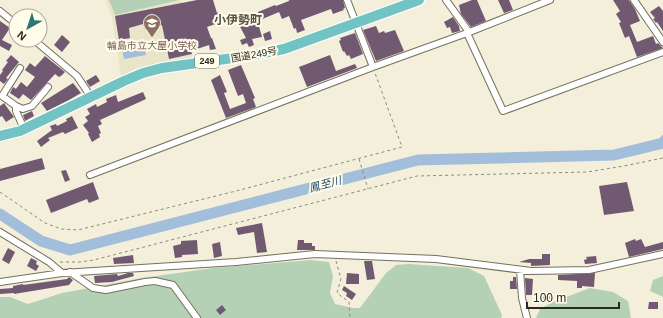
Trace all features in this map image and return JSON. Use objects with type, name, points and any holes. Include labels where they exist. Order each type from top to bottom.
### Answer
[{"type":"highway","name":"国道249号","points":[[1,134],[24,129],[124,81],[158,69],[254,55],[284,49],[419,0]]},
{"type":"street","points":[[347,0],[373,67]]},
{"type":"street","points":[[446,0],[468,33],[502,111],[663,52]]},
{"type":"street","points":[[90,175],[373,67],[468,33],[550,0]]},
{"type":"street","points":[[634,0],[663,42]]},
{"type":"street","points":[[0,10],[8,17]]},
{"type":"street","points":[[44,48],[77,76],[91,97]]},
{"type":"street","points":[[20,68],[2,96],[16,106],[23,109],[32,106],[48,87]]},
{"type":"street","points":[[16,106],[16,111],[24,129]]},
{"type":"street","points":[[0,232],[49,262],[62,273]]},
{"type":"street","points":[[0,282],[70,272],[236,262],[308,255],[436,259],[545,272],[589,270],[663,254]]},
{"type":"street","points":[[520,270],[522,298],[527,318]]},
{"type":"street","points":[[70,272],[93,288],[106,290],[155,281],[173,285],[197,318]]},
{"type":"path","points":[[0,192],[45,223],[61,229],[78,230],[236,191],[359,159],[402,146],[373,67]]},
{"type":"path","points":[[49,262],[80,262],[94,260],[417,176],[587,172],[663,158]]},
{"type":"path","points":[[359,159],[368,189]]},
{"type":"path","points":[[334,255],[341,279],[337,293],[350,302],[350,318]]},
{"type":"shaded area","name":"輪島市立大屋小学校","points":[[106,0],[182,0],[192,58],[138,68],[121,76],[112,18]]},
{"type":"green space","points":[[109,0],[179,0],[115,15]]},
{"type":"green space","points":[[311,260],[329,262],[333,276],[330,293],[335,304],[353,308],[360,308],[386,273],[396,265],[408,264],[468,268],[484,276],[502,315],[501,318],[0,318],[0,297],[10,297],[28,304],[62,293],[142,278],[213,268]]},
{"type":"green space","points":[[663,276],[663,297],[650,291],[653,280]]},
{"type":"green space","points":[[590,288],[613,292],[628,301],[631,318],[536,318],[540,309],[553,302]]},
{"type":"water","points":[[144,40],[146,55],[124,59],[121,44]]},
{"type":"building","points":[[197,0],[213,0],[217,13],[218,12],[221,22],[207,27],[216,49],[210,50],[209,45],[191,51],[192,54],[169,59],[162,25],[145,29],[143,24],[129,28],[130,38],[119,40],[115,16]]},
{"type":"building","points":[[289,0],[343,0],[345,8],[343,9],[344,10],[333,14],[331,9],[301,20],[305,30],[297,33],[296,28],[294,29],[289,16],[282,19],[279,12],[260,20],[261,22],[258,23],[262,37],[252,39],[254,45],[249,47],[247,43],[242,45],[240,40],[246,38],[237,21],[244,19],[244,21],[254,18],[253,15],[258,12]]},
{"type":"building","points":[[472,0],[477,0],[486,21],[471,27],[461,14],[459,5]]},
{"type":"building","points":[[498,0],[509,0],[513,10],[504,13]]},
{"type":"building","points":[[613,0],[629,0],[635,9],[640,21],[630,25],[637,42],[653,36],[656,44],[658,43],[663,48],[637,57],[629,36],[625,38],[619,23],[621,22],[616,14],[620,11]]},
{"type":"building","points":[[659,6],[663,11],[663,31],[653,19],[655,18],[650,12]]},
{"type":"building","points":[[453,17],[459,26],[460,31],[452,33],[450,27],[447,28],[444,22]]},
{"type":"building","points":[[0,21],[8,27],[8,31],[2,40],[8,43],[8,48],[10,48],[9,51],[0,46]]},
{"type":"building","points":[[376,26],[379,33],[395,30],[404,51],[376,61],[363,30]]},
{"type":"building","points":[[270,31],[272,39],[265,41],[263,34]]},
{"type":"building","points":[[355,33],[363,54],[351,59],[349,55],[347,56],[344,51],[343,52],[339,41],[341,40],[340,38]]},
{"type":"building","points":[[62,35],[70,42],[62,52],[54,45]]},
{"type":"building","points":[[11,55],[19,62],[6,78],[8,79],[4,84],[0,81],[0,75],[8,62],[6,61]]},
{"type":"building","points":[[330,55],[336,71],[355,64],[357,68],[307,87],[299,67]]},
{"type":"building","points":[[45,56],[65,72],[59,77],[55,74],[31,100],[23,94],[19,99],[10,93],[13,87],[16,89],[21,82],[27,87],[35,77],[25,70],[30,63],[35,67]]},
{"type":"building","points":[[241,65],[255,98],[253,99],[256,107],[226,118],[211,80],[220,75],[227,92],[224,93],[230,109],[246,103],[243,94],[238,96],[228,70]]},
{"type":"building","points":[[96,75],[100,81],[90,87],[86,81]]},
{"type":"building","points":[[73,83],[81,93],[47,111],[41,103]]},
{"type":"building","points":[[143,92],[146,99],[100,120],[102,124],[98,126],[101,133],[99,134],[100,137],[92,142],[88,134],[89,133],[83,125],[88,121],[85,117],[90,114],[87,109],[96,104],[97,107],[107,102],[106,99],[116,95],[118,102]]},
{"type":"building","points":[[4,103],[14,117],[6,122],[2,116],[0,117],[0,106]]},
{"type":"building","points":[[32,111],[34,116],[25,121],[23,115]]},
{"type":"building","points":[[72,116],[78,128],[65,134],[63,132],[48,138],[50,140],[41,147],[37,141],[52,130],[50,126],[56,124],[57,126],[67,121],[66,119]]},
{"type":"building","points":[[42,158],[45,169],[0,181],[0,169]]},
{"type":"building","points":[[66,170],[70,180],[65,182],[61,171]]},
{"type":"building","points":[[93,182],[99,199],[89,203],[87,199],[51,213],[46,200]]},
{"type":"building","points":[[627,182],[634,211],[604,215],[599,186]]},
{"type":"building","points":[[262,223],[267,252],[257,253],[254,232],[238,235],[236,228]]},
{"type":"building","points":[[635,239],[636,241],[641,239],[645,247],[663,242],[663,249],[629,257],[625,243]]},
{"type":"building","points":[[197,240],[198,254],[182,255],[182,257],[175,258],[173,246],[181,244],[181,241]]},
{"type":"building","points":[[298,240],[304,240],[304,243],[312,243],[312,246],[315,246],[315,250],[297,250]]},
{"type":"building","points":[[220,242],[222,256],[214,258],[212,244]]},
{"type":"building","points":[[8,248],[15,252],[9,264],[2,260]]},
{"type":"building","points":[[542,254],[550,254],[550,265],[531,266],[531,263],[519,262],[529,259],[542,259]]},
{"type":"building","points":[[133,255],[134,263],[114,264],[113,258]]},
{"type":"building","points":[[596,256],[597,263],[585,264],[584,260],[587,259],[586,257]]},
{"type":"building","points":[[31,258],[37,261],[36,264],[39,266],[36,271],[27,266]]},
{"type":"building","points":[[364,261],[372,261],[375,279],[367,280]]},
{"type":"building","points":[[133,273],[134,276],[112,282],[95,283],[94,276],[117,274],[118,276]]},
{"type":"building","points":[[347,273],[359,274],[359,284],[346,284]]},
{"type":"building","points":[[595,273],[594,287],[582,286],[582,288],[577,288],[577,281],[558,280],[558,275]]},
{"type":"building","points":[[69,277],[73,280],[69,285],[14,294],[0,294],[0,289],[13,288],[13,286],[23,284],[67,279]]},
{"type":"building","points":[[513,277],[516,277],[517,289],[510,289],[510,281],[513,281]]},
{"type":"building","points":[[525,278],[533,279],[532,295],[526,295]]},
{"type":"building","points":[[344,286],[356,294],[352,300],[346,296],[347,293],[342,290]]},
{"type":"building","points":[[552,292],[554,299],[544,302],[542,294]]},
{"type":"building","points":[[649,302],[658,302],[658,309],[648,309]]},
{"type":"building","points":[[222,305],[226,310],[220,315],[216,310]]},
{"type":"waterway","name":"鳳至川","points":[[654,146],[663,136]]},
{"type":"waterway","name":"鳳至川","points":[[0,214],[41,241],[70,250],[418,160],[614,155],[663,143]]},
{"type":"place","name":"輪島市立大屋小学校","points":[[152,38]]},
{"type":"district","name":"小伊勢町","points":[[238,20]]}]
